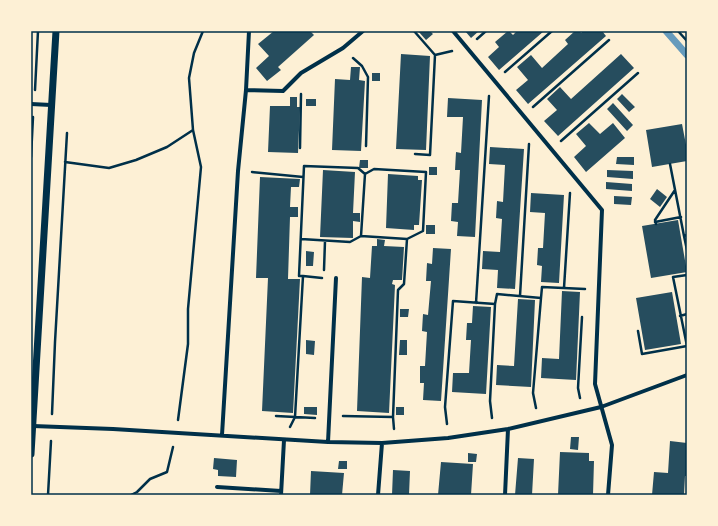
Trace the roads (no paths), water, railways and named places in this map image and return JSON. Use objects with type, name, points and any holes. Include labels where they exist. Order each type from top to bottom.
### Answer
[{"type":"street","points":[[31,454],[56,31]]},
{"type":"street","points":[[222,435],[238,171],[246,90],[249,31]]},
{"type":"street","points":[[246,90],[282,91],[301,73],[342,48],[363,31]]},
{"type":"street","points":[[452,31],[602,210],[595,384],[612,446],[608,495]]},
{"type":"street","points":[[31,104],[51,105]]},
{"type":"street","points":[[328,442],[336,278]]},
{"type":"street","points":[[33,426],[222,435],[328,442],[382,443],[455,438],[508,429],[601,407],[687,375]]},
{"type":"street","points":[[505,495],[508,429]]},
{"type":"street","points":[[217,487],[281,493],[284,440]]},
{"type":"street","points":[[378,495],[382,443]]},
{"type":"waterway","points":[[666,31],[687,55]]}]
